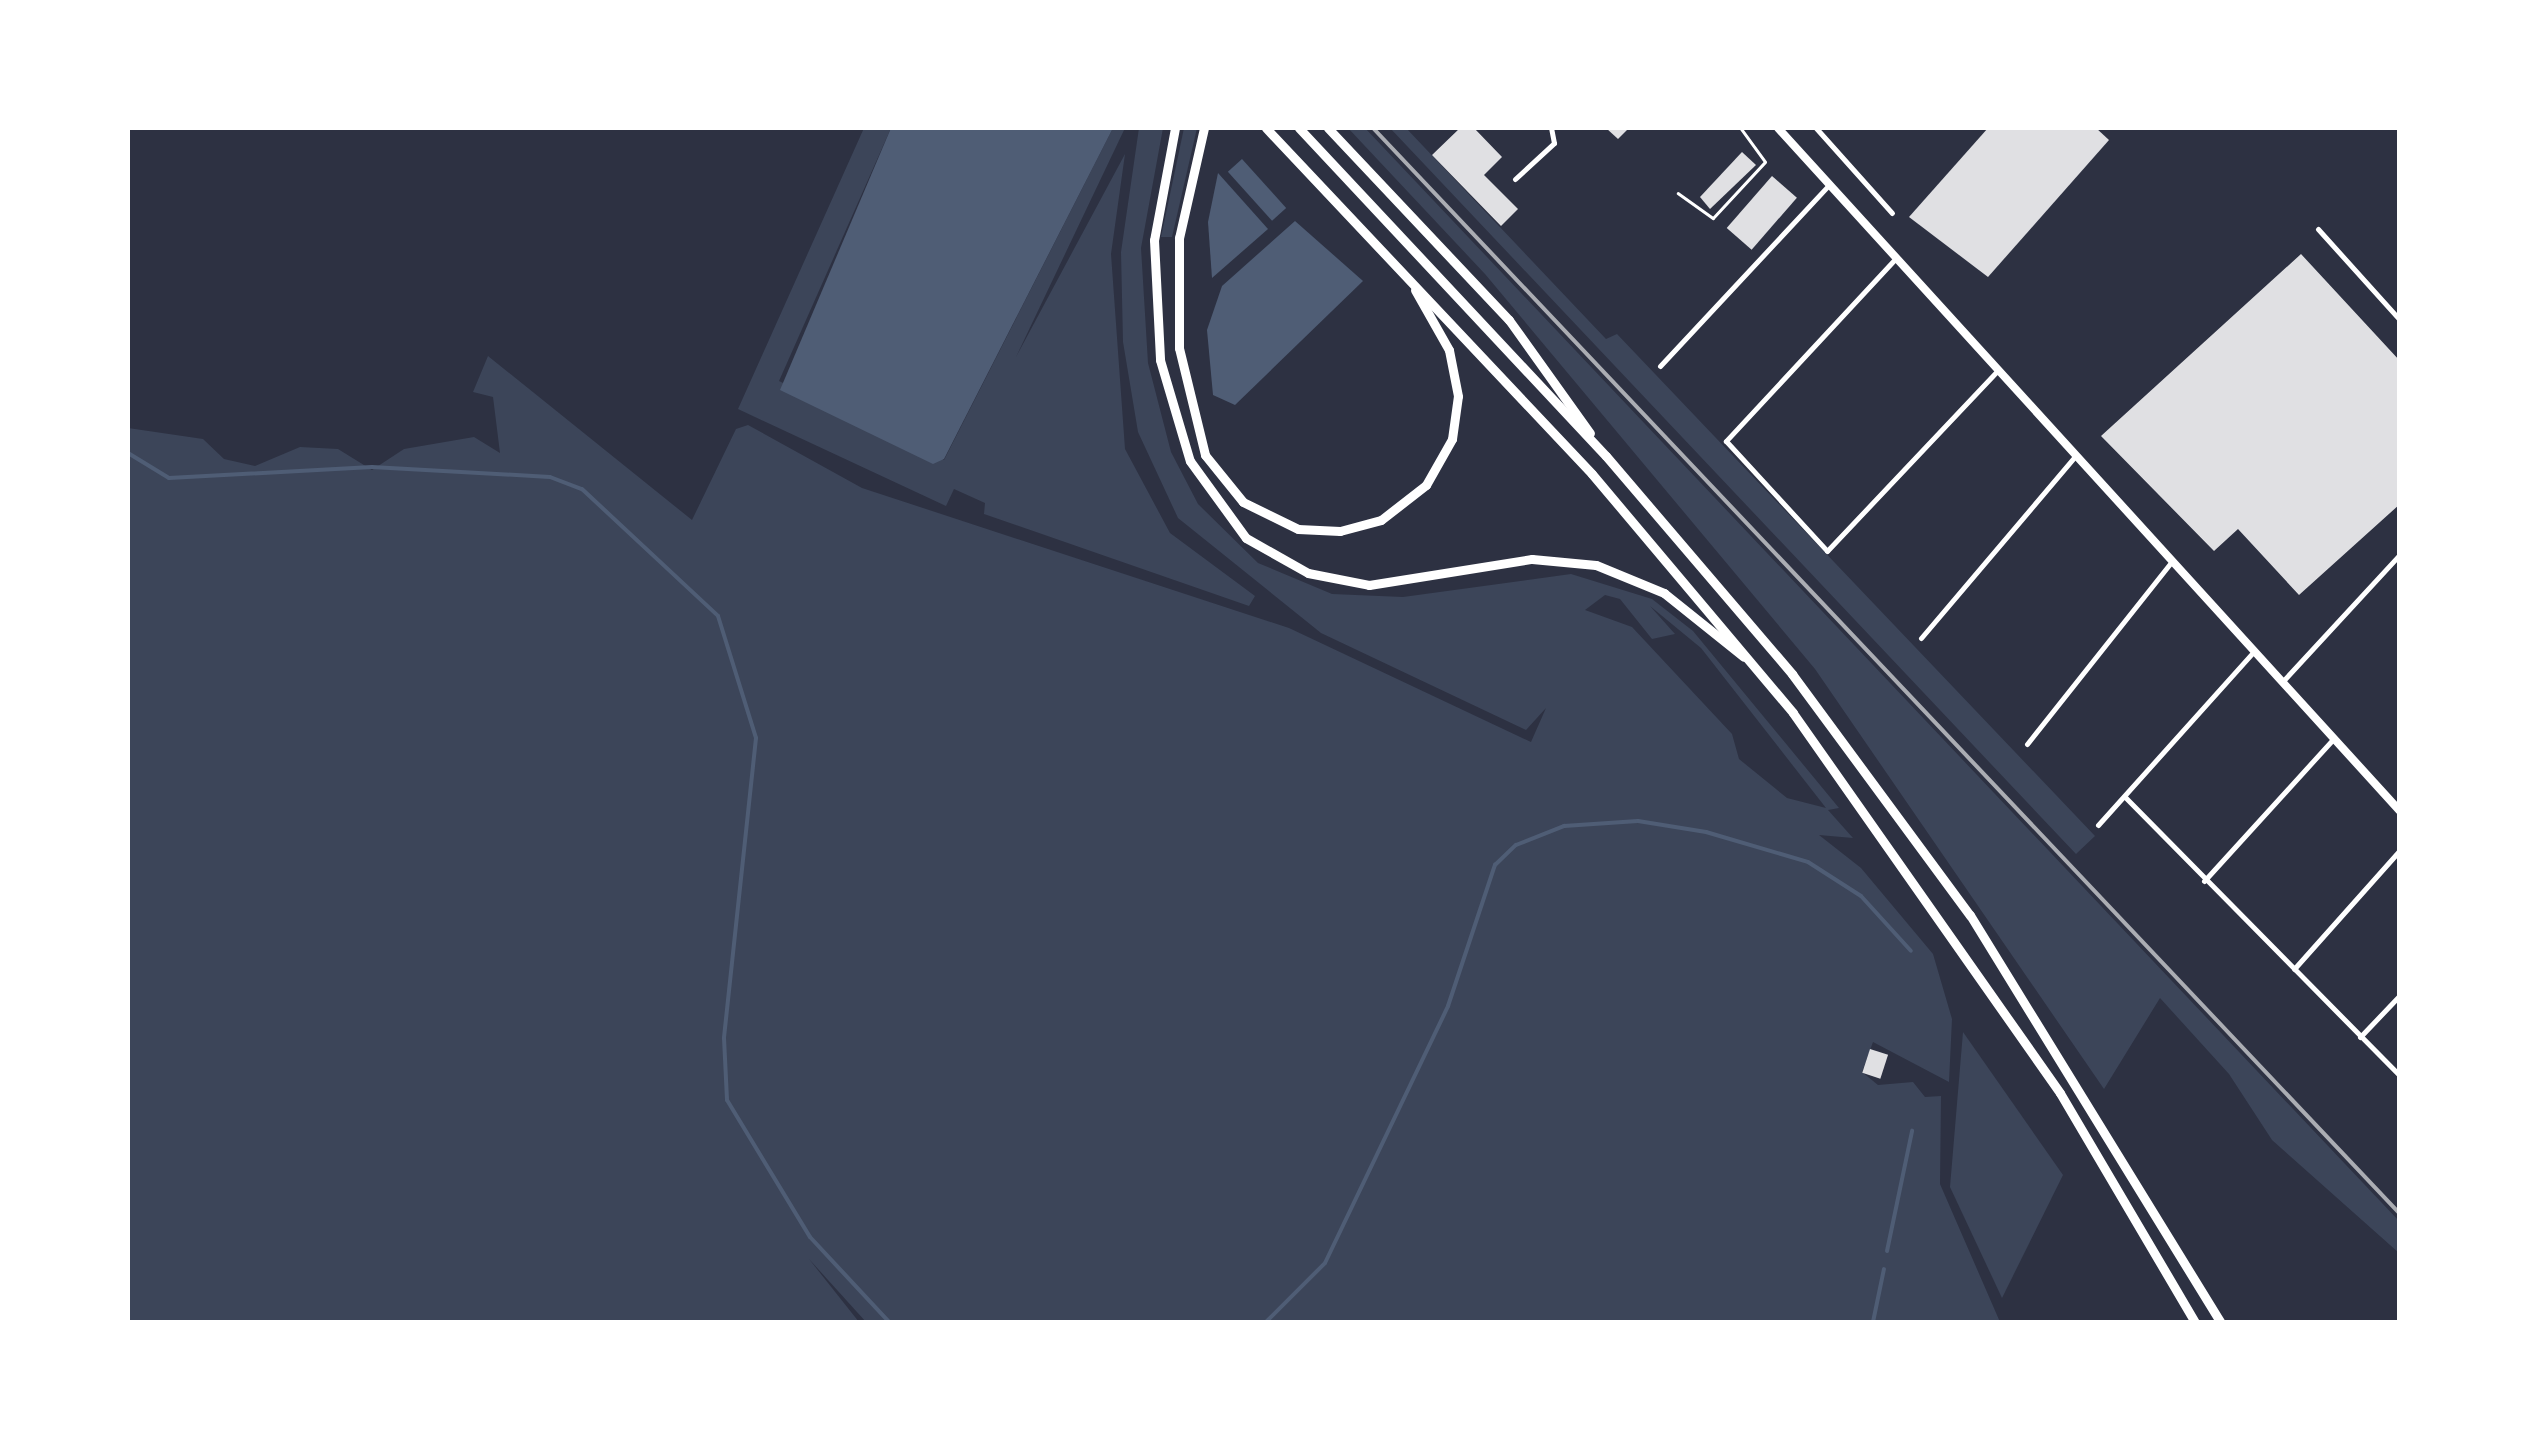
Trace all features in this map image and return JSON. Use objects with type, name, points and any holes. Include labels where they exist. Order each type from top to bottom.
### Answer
[{"type":"highway","points":[[1175,128],[1154,240],[1160,360],[1196,476],[1246,538],[1308,573],[1369,585],[1532,560],[1596,564],[1664,594],[1754,664]]},
{"type":"highway","points":[[1204,128],[1179,238],[1179,348],[1205,455],[1251,508],[1298,529],[1352,529],[1396,512],[1438,470],[1454,431],[1458,381],[1406,275]]},
{"type":"highway","points":[[1266,128],[1406,275],[1754,664],[1941,914],[2194,1322]]},
{"type":"highway","points":[[1299,128],[1606,456],[1792,674],[1970,915],[2220,1322]]},
{"type":"highway","points":[[1328,128],[1520,334],[1606,456]]},
{"type":"main road","points":[[1778,128],[2400,810]]},
{"type":"street","points":[[1515,178],[1554,143],[1551,128]]},
{"type":"street","points":[[1816,128],[1892,212]]},
{"type":"street","points":[[1660,366],[1830,184]]},
{"type":"street","points":[[2318,228],[2400,320]]},
{"type":"street","points":[[1897,257],[1728,436],[1834,549],[2000,368]]},
{"type":"street","points":[[1921,638],[2076,455]]},
{"type":"street","points":[[2282,682],[2400,554]]},
{"type":"street","points":[[2027,744],[2172,561]]},
{"type":"street","points":[[2098,824],[2254,651]]},
{"type":"street","points":[[2204,881],[2334,738]]},
{"type":"street","points":[[2125,797],[2400,1076]]},
{"type":"street","points":[[2294,969],[2400,850]]},
{"type":"street","points":[[2360,1037],[2400,995]]},
{"type":"lane","points":[[1678,193],[1713,218],[1765,162],[1741,129]]},
{"type":"shaded area","points":[[864,128],[891,128],[779,381],[944,460],[1113,128],[1125,128],[1016,357],[1125,154],[1111,254],[1125,449],[1170,533],[1255,596],[1249,606],[984,514],[985,503],[954,489],[946,506],[738,409]]},
{"type":"shaded area","points":[[891,128],[1113,128],[944,459],[933,464],[780,390]]},
{"type":"shaded area","points":[[1139,128],[1163,128],[1141,248],[1148,363],[1171,452],[1198,504],[1258,563],[1332,594],[1403,597],[1571,574],[1652,599],[1693,631],[1839,808],[1828,810],[1853,838],[1819,835],[1861,868],[1933,954],[1952,1019],[1949,1082],[1873,1042],[1862,1072],[1878,1085],[1913,1082],[1925,1097],[1941,1096],[1940,1184],[2000,1322],[866,1322],[809,1259],[859,1322],[128,1322],[128,428],[203,439],[224,459],[255,466],[300,447],[338,449],[372,470],[404,449],[474,437],[500,453],[493,397],[473,392],[488,356],[692,520],[736,429],[748,425],[862,488],[1289,628],[1531,742],[1546,708],[1526,730],[1321,633],[1178,518],[1138,432],[1123,342],[1121,252]],"holes":[[[1605,595],[1620,599],[1652,639],[1675,634],[1650,606],[1701,648],[1826,808],[1787,798],[1739,759],[1732,734],[1632,627],[1585,610]]]},
{"type":"shaded area","points":[[1184,128],[1197,128],[1172,237],[1161,237]]},
{"type":"shaded area","points":[[1348,128],[1365,128],[2399,1221],[2399,1253],[2272,1140],[2229,1074],[2160,998],[2104,1089],[1815,669],[1485,274]]},
{"type":"shaded area","points":[[1390,128],[1406,128],[1606,339],[1617,334],[2095,836],[2076,854]]},
{"type":"shaded area","points":[[1242,159],[1286,208],[1272,221],[1228,172]]},
{"type":"shaded area","points":[[1218,173],[1268,229],[1212,278],[1208,222]]},
{"type":"shaded area","points":[[1295,221],[1363,281],[1235,405],[1213,395],[1207,330],[1222,286]]},
{"type":"shaded area","points":[[1963,1032],[2063,1175],[2002,1298],[1950,1187]]},
{"type":"building","points":[[1460,128],[1474,128],[1502,157],[1484,175],[1518,209],[1501,226],[1432,155]]},
{"type":"building","points":[[1606,128],[1629,128],[1618,139]]},
{"type":"building","points":[[1988,128],[2096,128],[2109,140],[1988,277],[1909,217]]},
{"type":"building","points":[[1742,152],[1756,165],[1710,209],[1700,197]]},
{"type":"building","points":[[1772,176],[1797,198],[1752,250],[1727,228]]},
{"type":"building","points":[[2301,254],[2400,361],[2400,504],[2299,595],[2238,529],[2214,551],[2101,436]]},
{"type":"building","points":[[1870,1049],[1888,1055],[1880,1079],[1862,1073]]},
{"type":"waterway","points":[[128,453],[169,478],[372,467],[550,477],[582,489],[718,616],[756,738],[724,1038],[727,1100],[810,1237],[889,1322]]},
{"type":"waterway","points":[[1266,1322],[1325,1263],[1448,1006],[1495,865],[1516,845],[1564,826],[1638,821],[1706,832],[1808,862],[1861,896],[1911,951]]},
{"type":"waterway","points":[[1887,1251],[1912,1131]]},
{"type":"waterway","points":[[1873,1322],[1884,1269]]},
{"type":"railway","points":[[1373,128],[2400,1214]]}]
